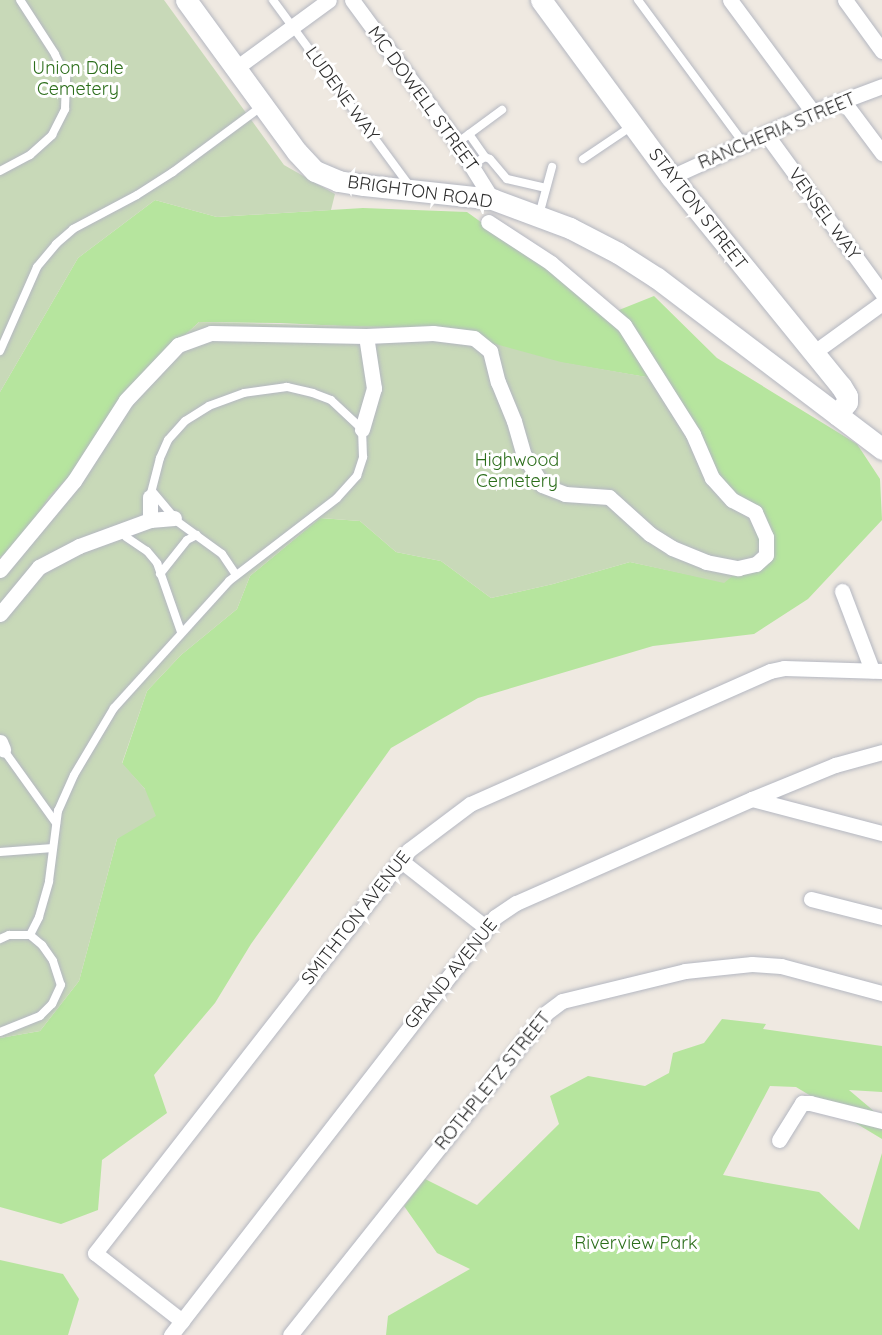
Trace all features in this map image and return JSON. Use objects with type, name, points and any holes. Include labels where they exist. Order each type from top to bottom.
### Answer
[{"type":"street","name":"BRIGHTON ROAD","points":[[186,0],[262,106],[297,152],[315,171],[338,181],[492,199],[589,238],[657,278],[881,450]]},
{"type":"street","points":[[236,68],[328,0]]},
{"type":"street","name":"MC DOWELL STREET","points":[[352,0],[463,139],[472,165],[492,199]]},
{"type":"street","name":"STAYTON STREET","points":[[541,0],[671,177],[847,396],[847,402],[837,415]]},
{"type":"street","points":[[730,0],[813,112]]},
{"type":"street","points":[[845,0],[882,51]]},
{"type":"street","name":"RANCHERIA STREET","points":[[671,177],[813,112],[882,86]]},
{"type":"street","points":[[844,102],[882,153]]},
{"type":"street","name":"VENSEL WAY","points":[[766,134],[882,293]]},
{"type":"street","points":[[0,570],[74,481],[126,400],[178,345],[211,333],[366,336],[433,333],[474,338],[490,351],[498,382],[514,421],[524,455],[542,484],[565,494],[609,497],[650,534],[672,548],[706,562],[738,568],[756,564],[766,555],[766,537],[755,512],[732,500],[712,478],[693,434],[624,325],[551,263],[488,222]]},
{"type":"street","points":[[813,353],[882,303]]},
{"type":"street","points":[[362,429],[374,388],[366,336]]},
{"type":"street","points":[[150,520],[151,494]]},
{"type":"street","points":[[0,614],[39,567],[79,546],[122,535],[150,520],[174,518]]},
{"type":"street","points":[[842,591],[877,670]]},
{"type":"street","name":"SMITHTON AVENUE","points":[[182,1321],[95,1253],[399,860],[470,804],[770,671],[784,668],[877,670]]},
{"type":"street","name":"GRAND AVENUE","points":[[171,1335],[485,927],[516,903],[752,799],[835,765],[882,752]]},
{"type":"street","points":[[752,799],[882,833]]},
{"type":"street","points":[[399,860],[485,927]]},
{"type":"street","points":[[811,899],[882,917]]},
{"type":"street","name":"ROTHPLETZ STREET","points":[[290,1335],[546,1013],[562,1001],[685,971],[752,964],[782,966],[882,993]]},
{"type":"street","points":[[779,1140],[799,1106],[810,1102],[882,1120]]},
{"type":"lane","points":[[0,171],[30,155],[52,135],[66,109],[66,77],[55,54],[20,0]]},
{"type":"lane","name":"LUDENE WAY","points":[[273,0],[411,189]]},
{"type":"lane","points":[[638,0],[744,144]]},
{"type":"lane","points":[[0,351],[38,267],[56,244],[73,229],[137,195],[172,172],[262,106]]},
{"type":"lane","points":[[502,110],[463,139],[490,159],[507,179],[546,188]]},
{"type":"lane","points":[[583,159],[633,126]]},
{"type":"lane","points":[[472,165],[485,157]]},
{"type":"lane","points":[[539,216],[552,167]]},
{"type":"lane","points":[[30,935],[41,908],[58,812],[74,775],[109,715],[181,632],[236,575],[337,498],[357,476],[363,457],[362,429],[331,400],[287,387],[244,393],[209,406],[185,421],[168,440],[160,458],[151,494],[174,518],[222,554],[236,575]]},
{"type":"lane","points":[[122,535],[147,551],[157,563],[181,632]]},
{"type":"lane","points":[[160,574],[186,540],[197,535]]},
{"type":"lane","points":[[1,745],[50,811],[56,825]]},
{"type":"lane","points":[[0,852],[53,848]]},
{"type":"lane","points":[[0,939],[9,935],[30,935],[42,945],[53,961],[61,985],[52,1004],[40,1016],[0,1032]]},
{"type":"green space","name":"Union Dale Cemetery","points":[[0,0],[164,0],[284,165],[335,194],[331,210],[217,217],[155,200],[78,258],[0,392]]},
{"type":"green space","points":[[155,200],[217,217],[363,208],[467,212],[609,314],[654,296],[717,358],[857,444],[880,479],[882,520],[808,599],[754,634],[653,646],[478,698],[391,748],[251,944],[215,1003],[154,1075],[167,1113],[102,1160],[98,1210],[61,1224],[0,1207],[0,1038],[40,1031],[79,981],[117,839],[145,789],[122,764],[147,691],[181,655],[237,609],[250,576],[320,518],[360,521],[396,552],[441,561],[491,598],[553,584],[630,562],[724,582],[714,480],[664,380],[342,326],[280,323],[199,322],[132,385],[82,464],[19,545],[0,557],[0,392],[78,258]]},
{"type":"green space","name":"Highwood Cemetery","points":[[199,322],[437,328],[561,362],[664,380],[714,480],[752,519],[761,553],[724,583],[630,562],[553,584],[491,598],[441,561],[396,552],[360,521],[320,518],[250,576],[237,609],[181,655],[147,691],[122,763],[145,789],[156,816],[117,839],[79,981],[40,1031],[0,1038],[0,557],[19,545],[49,496],[82,464],[132,385]]},
{"type":"green space","name":"Riverview Park","points":[[722,1019],[766,1024],[763,1029],[882,1046],[882,1092],[849,1090],[882,1118],[882,1139],[796,1087],[770,1086],[723,1175],[819,1192],[859,1230],[882,1153],[882,1335],[386,1335],[388,1316],[470,1269],[437,1253],[404,1206],[425,1179],[477,1205],[559,1124],[550,1096],[588,1076],[645,1086],[669,1073],[673,1053],[704,1043]]},
{"type":"green space","points":[[0,1260],[63,1274],[79,1299],[68,1335],[0,1335]]}]
